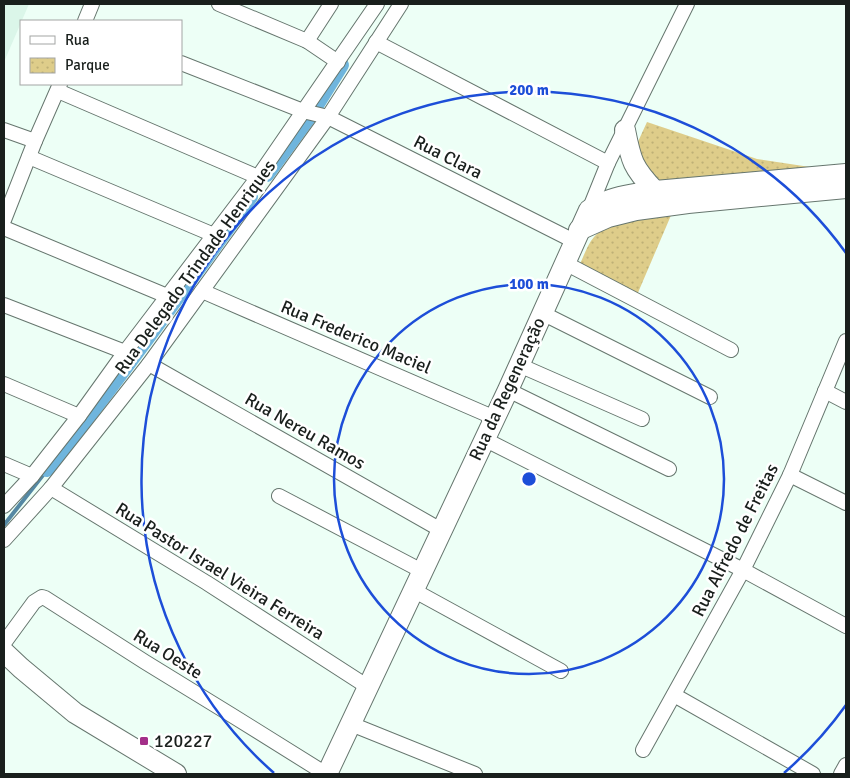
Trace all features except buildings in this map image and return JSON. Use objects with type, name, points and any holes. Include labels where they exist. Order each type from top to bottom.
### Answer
[{"type":"main road","points":[[625,130],[629,154],[635,167],[655,191]]},
{"type":"main road","points":[[589,210],[607,201],[655,191],[846,174]]},
{"type":"main road","points":[[577,236],[608,216],[636,210],[693,202],[846,188]]},
{"type":"main road","name":"Rua da Regeneração","points":[[326,774],[495,418],[589,210]]},
{"type":"main road","points":[[4,652],[75,713],[176,774]]},
{"type":"street","points":[[85,20],[92,4]]},
{"type":"street","points":[[219,4],[307,41],[338,62]]},
{"type":"street","points":[[307,41],[330,4]]},
{"type":"street","name":"Rua Delegado Trindade Henriques","points":[[4,540],[51,488],[149,364],[202,291],[315,114],[338,62],[377,4]]},
{"type":"street","name":"Rua Delegado Trindade Henriques","points":[[4,506],[32,476],[79,416],[125,352],[258,177],[376,42],[401,4]]},
{"type":"street","name":"Rua da Regeneração","points":[[589,210],[608,163],[687,4]]},
{"type":"street","points":[[376,42],[608,163]]},
{"type":"street","name":"Rua Clara","points":[[182,63],[315,114],[577,236]]},
{"type":"street","points":[[4,220],[35,141],[59,87],[258,177]]},
{"type":"street","points":[[4,130],[35,141]]},
{"type":"street","points":[[29,157],[214,235]]},
{"type":"street","points":[[4,228],[167,296]]},
{"type":"street","points":[[565,263],[731,350]]},
{"type":"street","name":"Rua Frederico Maciel","points":[[202,291],[495,418]]},
{"type":"street","points":[[4,305],[125,352]]},
{"type":"street","points":[[542,313],[710,397]]},
{"type":"street","name":"Rua Alfredo de Freitas","points":[[643,750],[743,570],[790,475],[846,341]]},
{"type":"street","name":"Rua Nereu Ramos","points":[[149,364],[441,530]]},
{"type":"street","points":[[519,365],[642,419]]},
{"type":"street","points":[[4,384],[79,416]]},
{"type":"street","points":[[508,390],[669,469]]},
{"type":"street","points":[[825,391],[846,402]]},
{"type":"street","points":[[484,439],[743,570],[846,626]]},
{"type":"street","points":[[4,464],[32,476]]},
{"type":"street","points":[[790,475],[846,503]]},
{"type":"street","name":"Rua Pastor Israel Vieira Ferreira","points":[[51,488],[207,583],[368,688]]},
{"type":"street","points":[[279,496],[422,571]]},
{"type":"street","points":[[413,590],[561,671]]},
{"type":"street","name":"Rua Oeste","points":[[4,643],[34,602],[42,597],[45,598],[326,774]]},
{"type":"street","points":[[674,694],[813,774]]},
{"type":"street","points":[[350,724],[475,774]]},
{"type":"street","points":[[841,774],[846,765]]},
{"type":"shaded area","points":[[4,4],[29,4],[22,20],[20,20],[20,25],[4,62]]},
{"type":"green space","points":[[647,122],[757,159],[810,167],[811,173],[662,181],[652,177],[636,146]]},
{"type":"green space","points":[[672,213],[637,295],[579,266],[589,244],[601,231],[630,220]]},
{"type":"waterway","points":[[267,175],[311,115],[342,65]]},
{"type":"waterway","points":[[47,470],[125,369],[251,197]]},
{"type":"waterway","points":[[4,525],[47,470]]},
{"type":"place","name":"120227","points":[[144,741]]}]
